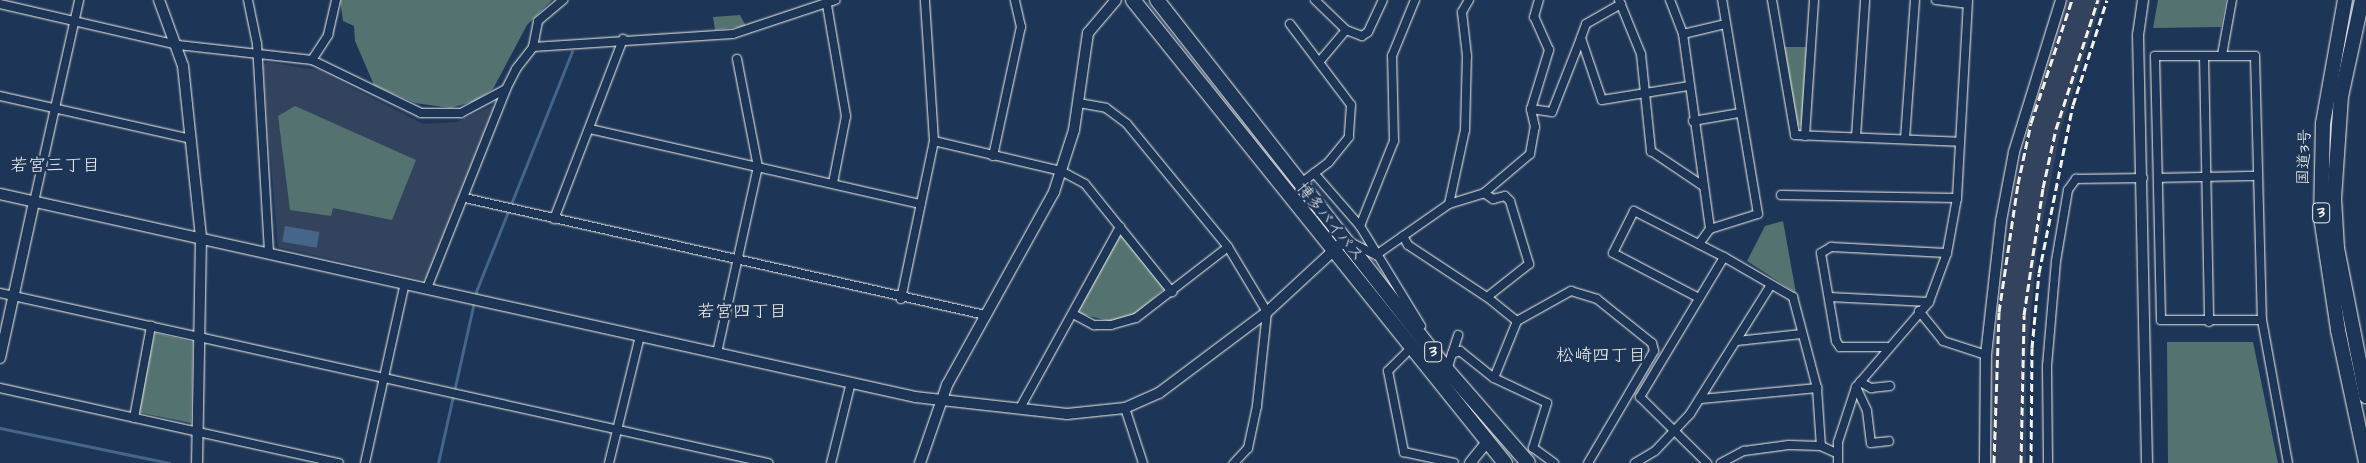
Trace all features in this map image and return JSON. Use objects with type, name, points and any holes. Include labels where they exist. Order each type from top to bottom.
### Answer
[{"type":"highway","name":"博多バイパス","points":[[1133,0],[1332,252],[1504,463]]},
{"type":"highway","name":"博多バイパス","points":[[1157,0],[1302,182],[1447,370],[1528,463]]},
{"type":"highway","name":"国道3号","points":[[2345,0],[2323,123],[2321,217],[2362,424],[2366,462]]},
{"type":"highway","name":"国道3号","points":[[2362,0],[2341,96],[2334,199],[2337,248],[2366,396]]},
{"type":"street","points":[[0,358],[79,0]]},
{"type":"street","points":[[159,0],[178,45],[191,139],[200,237],[197,463]]},
{"type":"street","points":[[248,0],[257,56],[269,252]]},
{"type":"street","points":[[312,60],[328,35],[336,0]]},
{"type":"street","points":[[427,288],[466,198],[506,89],[516,69],[533,47],[538,21],[564,0]]},
{"type":"street","points":[[533,47],[623,39],[733,34],[835,0]]},
{"type":"street","points":[[901,299],[934,141],[925,0]]},
{"type":"street","points":[[993,156],[1021,27],[1015,0]]},
{"type":"street","points":[[920,463],[940,402],[985,315],[1034,230],[1061,171],[1079,103],[1088,32],[1116,0]]},
{"type":"street","points":[[1315,0],[1346,30],[1362,36],[1368,32],[1383,0]]},
{"type":"street","points":[[1360,226],[1394,142],[1392,56],[1415,0]]},
{"type":"street","points":[[1449,204],[1465,130],[1467,56],[1462,12],[1468,0]]},
{"type":"street","points":[[1376,254],[1449,204],[1484,193],[1530,154],[1534,126],[1531,109],[1549,50],[1534,17],[1539,0]]},
{"type":"street","points":[[1670,0],[1683,34],[1688,86],[1710,230]]},
{"type":"street","points":[[1699,244],[1710,230],[1758,214],[1722,0]]},
{"type":"street","points":[[1772,0],[1795,134],[1960,142]]},
{"type":"street","points":[[1806,136],[1814,0]]},
{"type":"street","points":[[1856,137],[1865,0]]},
{"type":"street","points":[[1905,139],[1915,0]]},
{"type":"street","points":[[1838,463],[1836,453],[1858,384],[1887,347],[1928,302],[1946,253],[1957,198],[1967,2],[1936,0]]},
{"type":"street","points":[[1985,463],[1986,355],[2000,221],[2014,152],[2061,0]]},
{"type":"street","points":[[2143,0],[2138,34],[2143,178],[2147,463]]},
{"type":"street","points":[[2222,55],[2232,0]]},
{"type":"street","points":[[1531,109],[1552,112],[1586,24],[1620,2],[1642,54],[1643,94],[1652,151],[1703,186]]},
{"type":"street","points":[[0,4],[75,18],[178,45],[257,56],[312,60],[429,114],[461,113],[506,89]]},
{"type":"street","points":[[827,4],[846,116],[833,183]]},
{"type":"street","points":[[1290,24],[1320,61],[1351,105],[1349,138],[1314,173],[1302,182]]},
{"type":"street","points":[[1683,34],[1725,24]]},
{"type":"street","points":[[1320,61],[1346,30]]},
{"type":"street","points":[[1580,38],[1602,100],[1688,86]]},
{"type":"street","points":[[554,219],[623,39]]},
{"type":"street","points":[[2262,320],[2209,322],[2161,320],[2155,56],[2255,56],[2262,320],[2288,463]]},
{"type":"street","points":[[2204,56],[2208,179],[2209,322]]},
{"type":"street","points":[[717,353],[758,167],[737,59]]},
{"type":"street","points":[[0,96],[191,139]]},
{"type":"street","points":[[1079,103],[1106,108],[1127,124],[1228,247],[1267,312],[1257,406],[1248,448],[1234,463]]},
{"type":"street","points":[[1693,121],[1740,113]]},
{"type":"street","points":[[590,129],[921,204]]},
{"type":"street","points":[[934,141],[1061,171],[1085,184],[1172,292]]},
{"type":"street","points":[[1314,173],[1360,226],[1421,326]]},
{"type":"street","points":[[2158,178],[2208,179],[2257,176]]},
{"type":"street","points":[[2048,463],[2047,366],[2056,261],[2068,190],[2076,179],[2143,178]]},
{"type":"street","points":[[1484,193],[1493,199],[1505,196],[1510,201],[1529,264],[1487,297]]},
{"type":"street","points":[[0,194],[940,402],[1020,408],[1067,414],[1125,408],[1159,393],[1267,312],[1346,239],[1376,254]]},
{"type":"street","points":[[1781,195],[1957,198]]},
{"type":"street","points":[[466,198],[901,299],[985,315]]},
{"type":"street","points":[[1699,298],[1613,252],[1634,211],[1724,256],[1793,297],[1817,388],[1821,446]]},
{"type":"street","points":[[1020,408],[1120,227]]},
{"type":"street","points":[[1403,236],[1408,245],[1487,297],[1516,321]]},
{"type":"street","points":[[1887,347],[1840,346],[1836,341],[1821,252],[1830,246],[1946,253]]},
{"type":"street","points":[[1073,314],[1094,325],[1111,326],[1136,318],[1228,247]]},
{"type":"street","points":[[1707,463],[1640,396],[1724,256]]},
{"type":"street","points":[[364,463],[405,284]]},
{"type":"street","points":[[1635,463],[1655,450],[1701,399],[1771,285]]},
{"type":"street","points":[[1494,378],[1516,321],[1546,302],[1571,291],[1597,299],[1652,343],[1654,350],[1588,463]]},
{"type":"street","points":[[0,293],[200,336],[384,380],[768,463]]},
{"type":"street","points":[[1829,297],[1928,302]]},
{"type":"street","points":[[1919,311],[1943,341],[1986,355]]},
{"type":"street","points":[[134,418],[151,326]]},
{"type":"street","points":[[1737,341],[1802,334]]},
{"type":"street","points":[[609,463],[640,336]]},
{"type":"street","points":[[1447,370],[1458,336]]},
{"type":"street","points":[[1410,349],[1388,371],[1404,452],[1454,463]]},
{"type":"street","points":[[1452,354],[1460,351],[1494,378],[1547,403],[1533,448],[1554,462],[1562,463]]},
{"type":"street","points":[[831,463],[851,382]]},
{"type":"street","points":[[1858,384],[1871,388],[1890,386]]},
{"type":"street","points":[[1858,384],[1867,411],[1871,442],[1889,441]]},
{"type":"street","points":[[0,388],[339,463]]},
{"type":"street","points":[[1701,399],[1817,388]]},
{"type":"street","points":[[1125,408],[1143,463]]},
{"type":"street","points":[[1470,463],[1487,442]]},
{"type":"street","points":[[1721,463],[1744,451],[1821,446],[1836,453]]},
{"type":"shaded area","points":[[2068,0],[2102,0],[2061,129],[2037,250],[2026,364],[2026,463],[1990,463],[1991,366],[2015,183],[2050,46]]},
{"type":"shaded area","points":[[267,62],[318,70],[423,124],[457,122],[491,106],[497,108],[430,276],[423,280],[278,247],[263,66]]},
{"type":"shaded area","points":[[285,226],[319,232],[317,248],[282,242]]},
{"type":"green space","points":[[340,0],[552,0],[527,25],[493,89],[475,101],[451,108],[415,103],[374,85],[355,41],[354,26],[343,21]]},
{"type":"green space","points":[[2158,0],[2226,0],[2221,27],[2153,28]]},
{"type":"green space","points":[[740,15],[746,26],[715,30],[713,17]]},
{"type":"green space","points":[[1784,47],[1806,47],[1803,125],[1797,126]]},
{"type":"green space","points":[[295,106],[416,160],[392,220],[333,208],[331,216],[290,210],[278,116]]},
{"type":"green space","points":[[1783,221],[1796,293],[1747,261],[1765,226]]},
{"type":"green space","points":[[1123,236],[1164,289],[1135,314],[1113,322],[1081,314],[1079,310],[1118,237]]},
{"type":"green space","points":[[155,333],[193,342],[191,423],[137,412]]},
{"type":"green space","points":[[2167,342],[2253,342],[2278,463],[2168,463]]},
{"type":"waterway","points":[[438,463],[477,289],[572,51]]},
{"type":"waterway","points":[[0,428],[169,463]]},
{"type":"railway","points":[[1994,463],[1999,312],[2018,184],[2031,123],[2072,0]]},
{"type":"railway","points":[[2021,463],[2024,315],[2043,188],[2056,129],[2098,0]]},
{"type":"railway","points":[[2031,463],[2032,348],[2039,273],[2073,105],[2107,0]]},
{"type":"district","name":"若宮三丁目","points":[[55,166]]},
{"type":"district","name":"若宮四丁目","points":[[742,312]]},
{"type":"district","name":"松崎四丁目","points":[[1601,356]]}]
